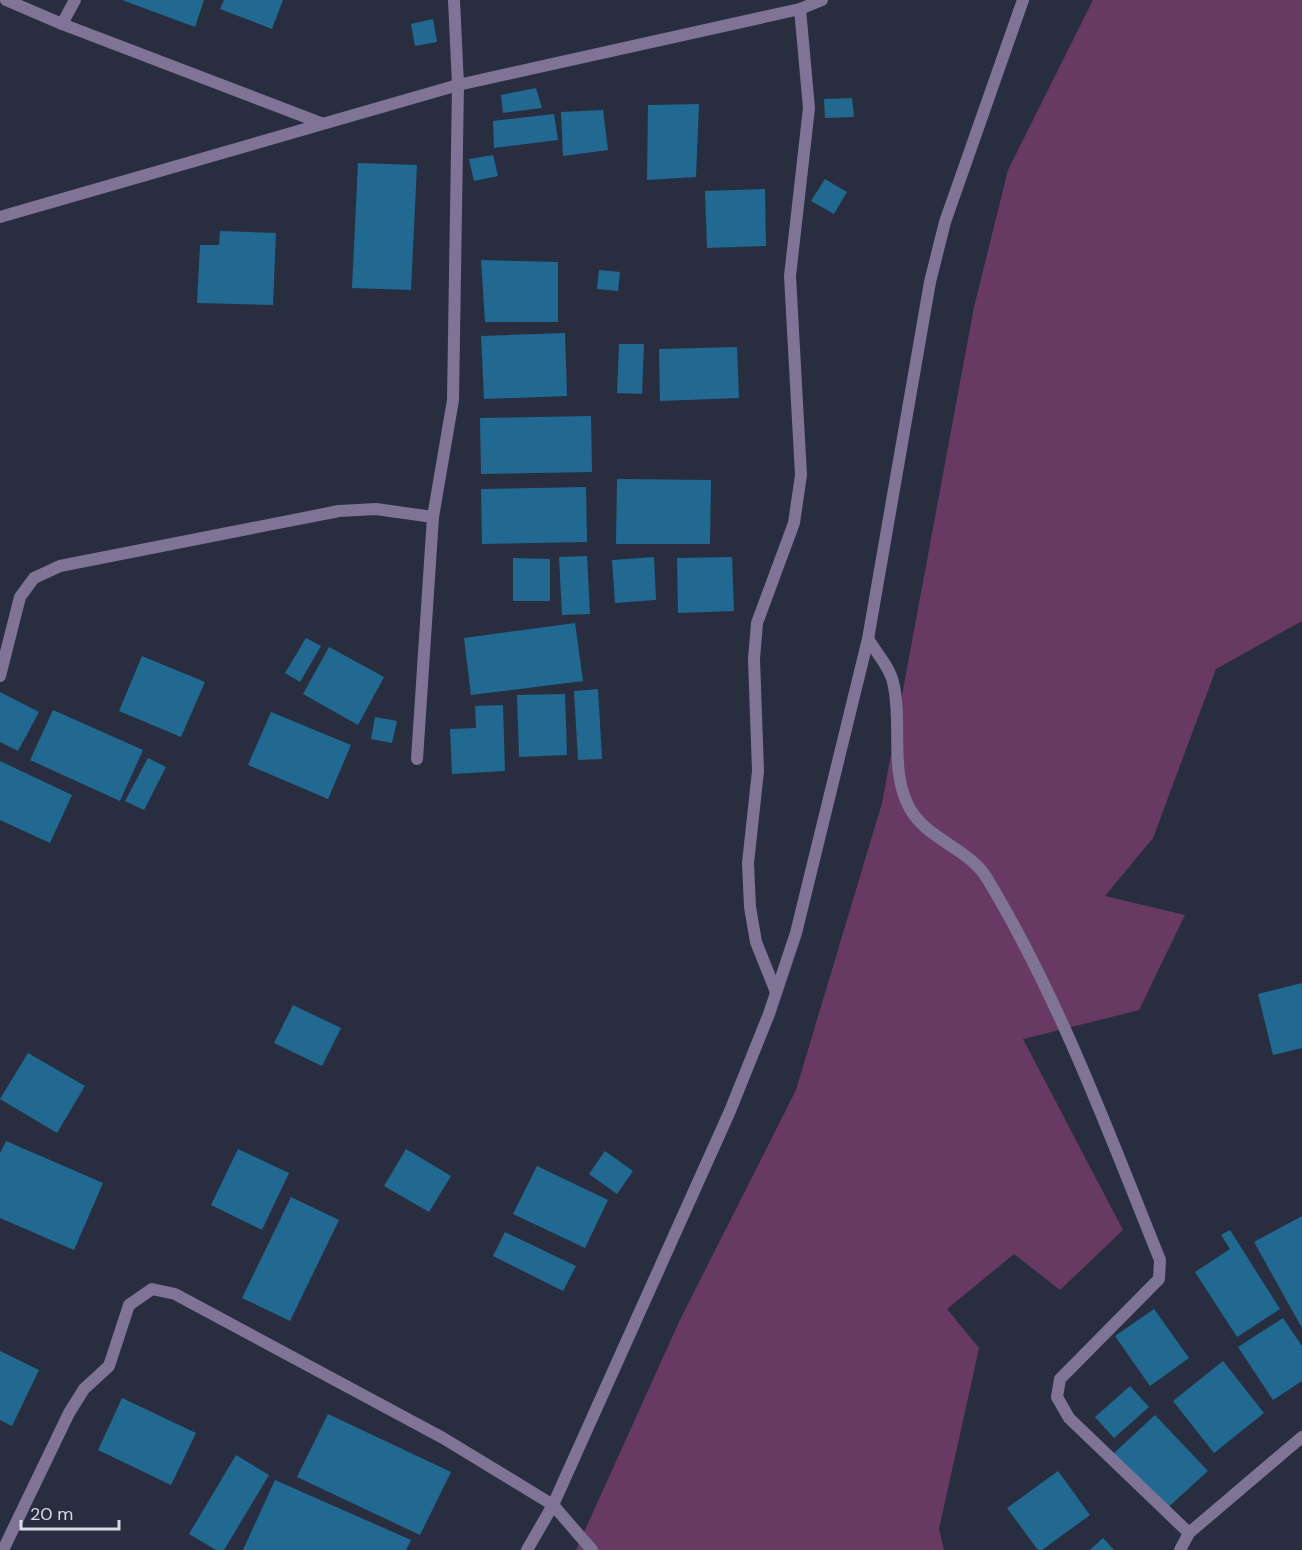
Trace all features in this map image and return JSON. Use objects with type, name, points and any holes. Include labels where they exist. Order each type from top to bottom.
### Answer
[{"type":"street","points":[[6,0],[62,24],[321,123]]},
{"type":"street","points":[[62,24],[75,0]]},
{"type":"street","points":[[417,759],[433,517],[453,400],[458,85],[454,0]]},
{"type":"street","points":[[0,217],[458,85],[800,9],[822,0]]},
{"type":"street","points":[[527,1550],[553,1505],[730,1111],[796,933],[868,639],[930,282],[945,222],[1023,0]]},
{"type":"street","points":[[776,992],[756,942],[750,907],[748,863],[758,771],[754,659],[757,623],[794,523],[801,475],[790,276],[809,108],[800,9]]},
{"type":"street","points":[[0,676],[20,597],[34,578],[60,566],[339,511],[376,509],[433,517]]},
{"type":"street","points":[[868,639],[893,680],[900,786],[910,810],[934,834],[967,856],[987,877],[1065,1023],[1160,1260],[1159,1279],[1060,1379],[1057,1397],[1069,1418],[1189,1533]]},
{"type":"street","points":[[3,1550],[69,1413],[84,1389],[109,1366],[129,1305],[152,1288],[175,1294],[443,1438],[553,1505],[592,1550]]},
{"type":"street","points":[[1180,1550],[1189,1533],[1302,1437]]},
{"type":"shaded area","points":[[1093,0],[1302,0],[1302,621],[1216,669],[1153,838],[1105,896],[1185,915],[1139,1010],[1023,1039],[1123,1230],[1060,1290],[1014,1254],[947,1309],[979,1348],[939,1529],[944,1550],[576,1550],[679,1322],[796,1090],[882,803],[974,307],[1008,170]]},
{"type":"building","points":[[122,0],[204,0],[195,27]]},
{"type":"building","points":[[224,0],[283,0],[272,29],[220,9]]},
{"type":"building","points":[[433,19],[437,42],[415,46],[411,24]]},
{"type":"building","points":[[536,88],[542,108],[503,113],[501,95]]},
{"type":"building","points":[[852,98],[854,117],[825,118],[824,99]]},
{"type":"building","points":[[699,104],[696,177],[647,180],[648,105]]},
{"type":"building","points":[[603,110],[608,150],[563,156],[561,112]]},
{"type":"building","points":[[554,114],[558,140],[494,148],[493,121]]},
{"type":"building","points":[[493,155],[498,176],[474,181],[469,159]]},
{"type":"building","points":[[358,163],[417,165],[411,290],[352,288]]},
{"type":"building","points":[[825,179],[847,192],[834,214],[811,201]]},
{"type":"building","points":[[765,189],[766,246],[707,248],[705,191]]},
{"type":"building","points":[[220,231],[276,233],[273,305],[197,303],[200,245],[219,245]]},
{"type":"building","points":[[481,260],[558,262],[558,322],[485,322]]},
{"type":"building","points":[[599,270],[620,272],[618,291],[597,289]]},
{"type":"building","points":[[565,333],[567,396],[484,399],[481,336]]},
{"type":"building","points":[[619,344],[644,344],[642,394],[617,393]]},
{"type":"building","points":[[737,347],[739,398],[660,401],[659,349]]},
{"type":"building","points":[[591,416],[592,472],[481,474],[480,418]]},
{"type":"building","points":[[617,479],[711,480],[710,544],[616,544]]},
{"type":"building","points":[[586,487],[587,542],[482,544],[481,489]]},
{"type":"building","points":[[587,556],[590,614],[562,615],[559,557]]},
{"type":"building","points":[[654,557],[656,600],[615,603],[612,560]]},
{"type":"building","points":[[732,557],[734,611],[678,613],[677,558]]},
{"type":"building","points":[[513,558],[550,559],[550,601],[513,601]]},
{"type":"building","points":[[575,623],[583,681],[471,695],[464,638]]},
{"type":"building","points":[[306,638],[321,646],[300,682],[285,673]]},
{"type":"building","points":[[329,647],[384,677],[358,725],[303,694]]},
{"type":"building","points":[[142,656],[205,682],[181,737],[119,711]]},
{"type":"building","points":[[598,689],[602,759],[578,760],[574,691]]},
{"type":"building","points":[[0,692],[39,712],[18,751],[0,742]]},
{"type":"building","points":[[565,694],[567,755],[519,757],[517,695]]},
{"type":"building","points":[[503,705],[505,771],[452,774],[450,729],[476,728],[475,706]]},
{"type":"building","points":[[53,710],[143,750],[120,801],[30,760]]},
{"type":"building","points":[[271,712],[351,745],[328,799],[248,765]]},
{"type":"building","points":[[375,717],[397,721],[392,743],[371,739]]},
{"type":"building","points":[[148,758],[166,767],[144,810],[125,801]]},
{"type":"building","points":[[0,761],[72,795],[50,843],[0,820]]},
{"type":"building","points":[[1302,983],[1302,1048],[1273,1055],[1258,994]]},
{"type":"building","points":[[293,1005],[341,1028],[322,1066],[274,1043]]},
{"type":"building","points":[[28,1053],[85,1086],[57,1133],[0,1099]]},
{"type":"building","points":[[6,1141],[103,1183],[74,1250],[0,1218],[0,1153]]},
{"type":"building","points":[[238,1149],[289,1173],[262,1230],[211,1205]]},
{"type":"building","points":[[406,1149],[451,1176],[429,1212],[384,1186]]},
{"type":"building","points":[[605,1151],[633,1171],[617,1194],[589,1174]]},
{"type":"building","points":[[537,1166],[608,1200],[585,1248],[513,1214]]},
{"type":"building","points":[[291,1197],[339,1220],[290,1321],[242,1298]]},
{"type":"building","points":[[1302,1216],[1302,1328],[1254,1242]]},
{"type":"building","points":[[1230,1230],[1280,1309],[1237,1337],[1195,1272],[1230,1249],[1221,1235]]},
{"type":"building","points":[[505,1232],[576,1266],[563,1291],[493,1256]]},
{"type":"building","points":[[1154,1309],[1189,1358],[1150,1386],[1115,1336]]},
{"type":"building","points":[[1283,1318],[1302,1346],[1302,1381],[1273,1400],[1238,1347]]},
{"type":"building","points":[[0,1351],[39,1370],[12,1426],[0,1420]]},
{"type":"building","points":[[1223,1361],[1264,1413],[1214,1453],[1173,1401]]},
{"type":"building","points":[[1130,1386],[1149,1407],[1114,1438],[1095,1417]]},
{"type":"building","points":[[122,1398],[196,1433],[171,1485],[98,1450]]},
{"type":"building","points":[[328,1414],[451,1472],[420,1535],[297,1477]]},
{"type":"building","points":[[1155,1415],[1208,1471],[1164,1511],[1112,1455]]},
{"type":"building","points":[[236,1455],[269,1475],[224,1550],[216,1550],[189,1534]]},
{"type":"building","points":[[1058,1471],[1090,1515],[1042,1550],[1038,1550],[1007,1508]]},
{"type":"building","points":[[275,1480],[411,1540],[406,1550],[243,1550]]},
{"type":"building","points":[[1103,1538],[1114,1550],[1090,1550]]}]
